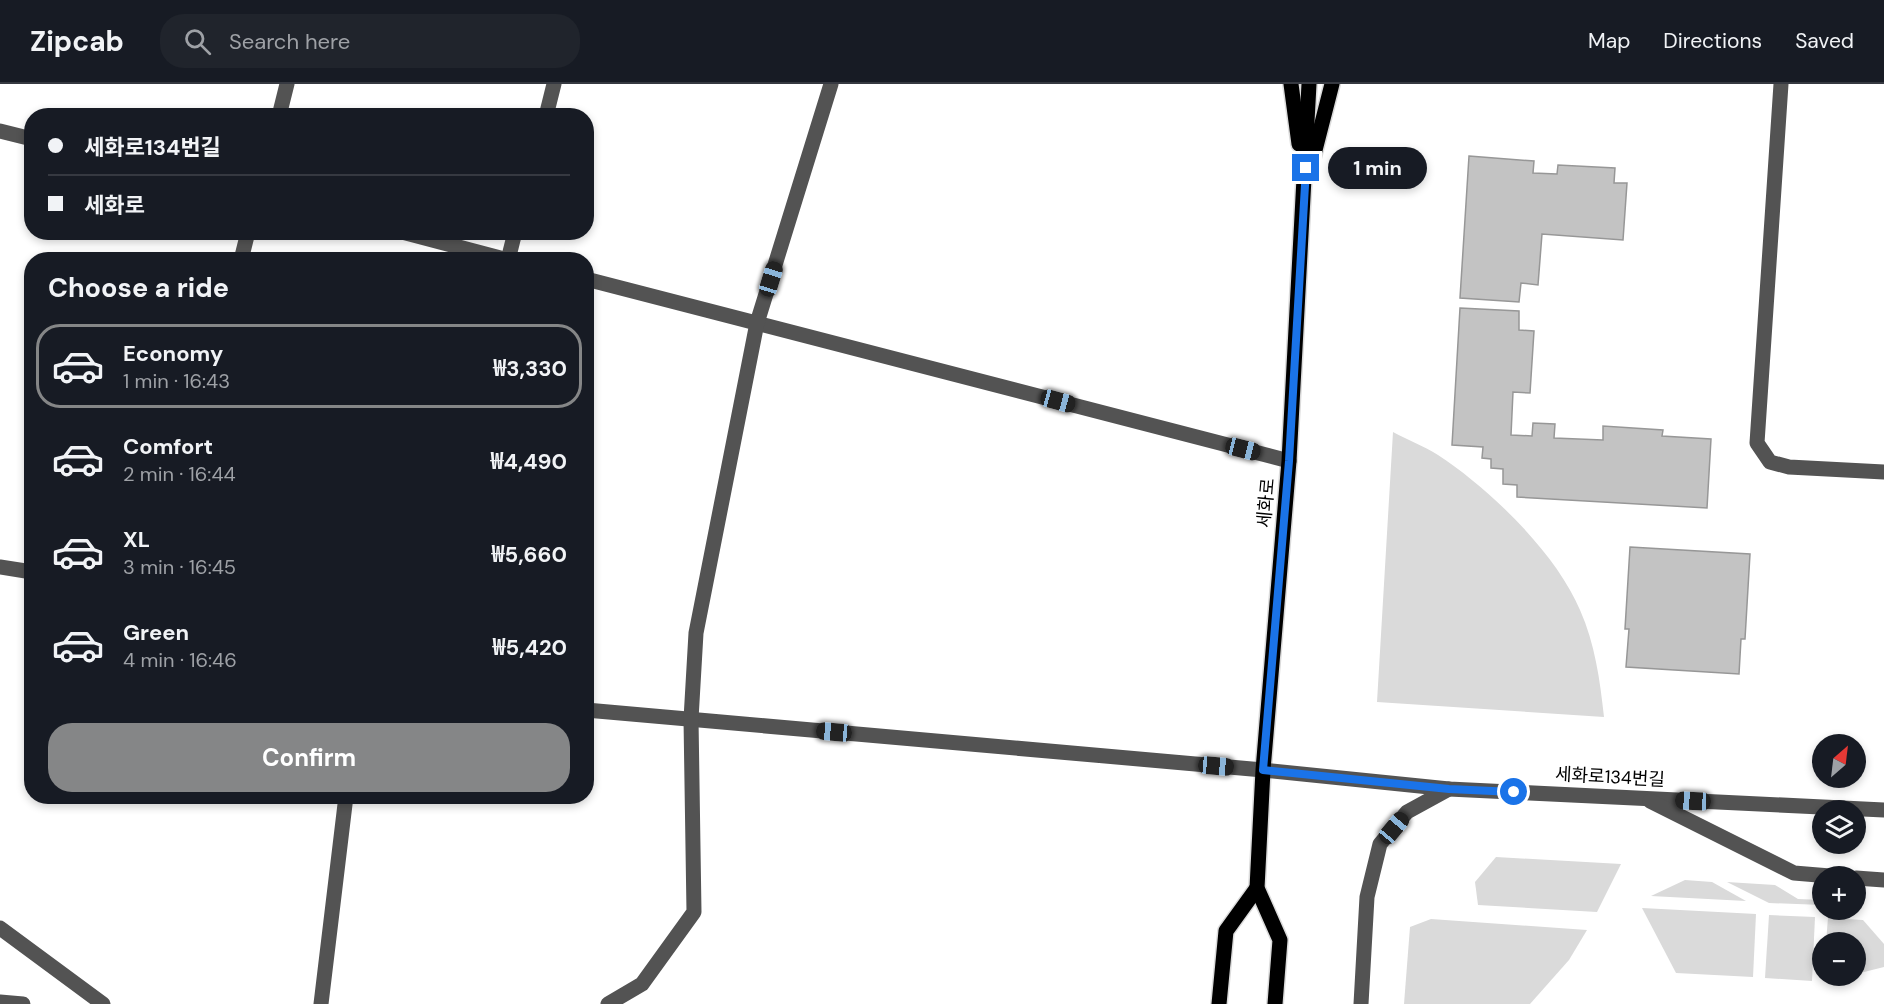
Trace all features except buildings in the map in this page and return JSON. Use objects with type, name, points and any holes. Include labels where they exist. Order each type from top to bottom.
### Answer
[{"type":"main road","points":[[1291,84],[1305,188]]},
{"type":"main road","name":"세화로","points":[[1275,1004],[1280,940],[1257,888],[1263,770],[1289,461],[1309,84]]},
{"type":"main road","points":[[1305,188],[1332,84]]},
{"type":"main road","points":[[1219,1004],[1227,931],[1257,888]]},
{"type":"street","points":[[281,108],[287,84]]},
{"type":"street","points":[[548,108],[554,84]]},
{"type":"street","points":[[608,1004],[642,984],[694,912],[691,719],[696,633],[757,323],[831,84]]},
{"type":"street","points":[[1781,84],[1757,443],[1770,462],[1789,467],[1884,472]]},
{"type":"street","points":[[0,131],[24,137]]},
{"type":"street","points":[[432,240],[478,252]]},
{"type":"street","points":[[594,281],[1289,461]]},
{"type":"street","points":[[0,567],[24,571]]},
{"type":"street","name":"세화로134번길","points":[[594,711],[1263,770],[1449,789],[1884,810]]},
{"type":"street","points":[[1361,1004],[1367,897],[1380,844],[1407,812],[1449,789]]},
{"type":"street","points":[[1645,799],[1794,873],[1812,874]]},
{"type":"street","points":[[321,1004],[345,804]]},
{"type":"street","points":[[1866,879],[1884,880]]},
{"type":"street","points":[[0,928],[103,1004]]},
{"type":"street","points":[[0,1002],[23,1004]]},
{"type":"shaded area","points":[[1393,432],[1438,455],[1479,486],[1519,524],[1555,567],[1569,588],[1590,636],[1599,676],[1604,717],[1377,702]]},
{"type":"shaded area","points":[[1496,857],[1621,864],[1597,912],[1478,905],[1475,882]]},
{"type":"shaded area","points":[[1685,880],[1712,882],[1746,901],[1651,896]]},
{"type":"shaded area","points":[[1727,882],[1775,885],[1798,899],[1812,900],[1812,905],[1769,903]]},
{"type":"shaded area","points":[[1642,908],[1756,914],[1753,977],[1676,973]]},
{"type":"shaded area","points":[[1769,915],[1812,917],[1812,920],[1815,920],[1814,932],[1812,932],[1812,981],[1765,978]]},
{"type":"shaded area","points":[[1431,919],[1587,930],[1569,960],[1530,1004],[1404,1004],[1410,927]]},
{"type":"shaded area","points":[[1828,920],[1863,920],[1884,944],[1884,967],[1866,972],[1866,932],[1827,932]]},
{"type":"route","points":[[1306,168],[1289,461],[1263,770],[1449,789],[1514,792]]}]
